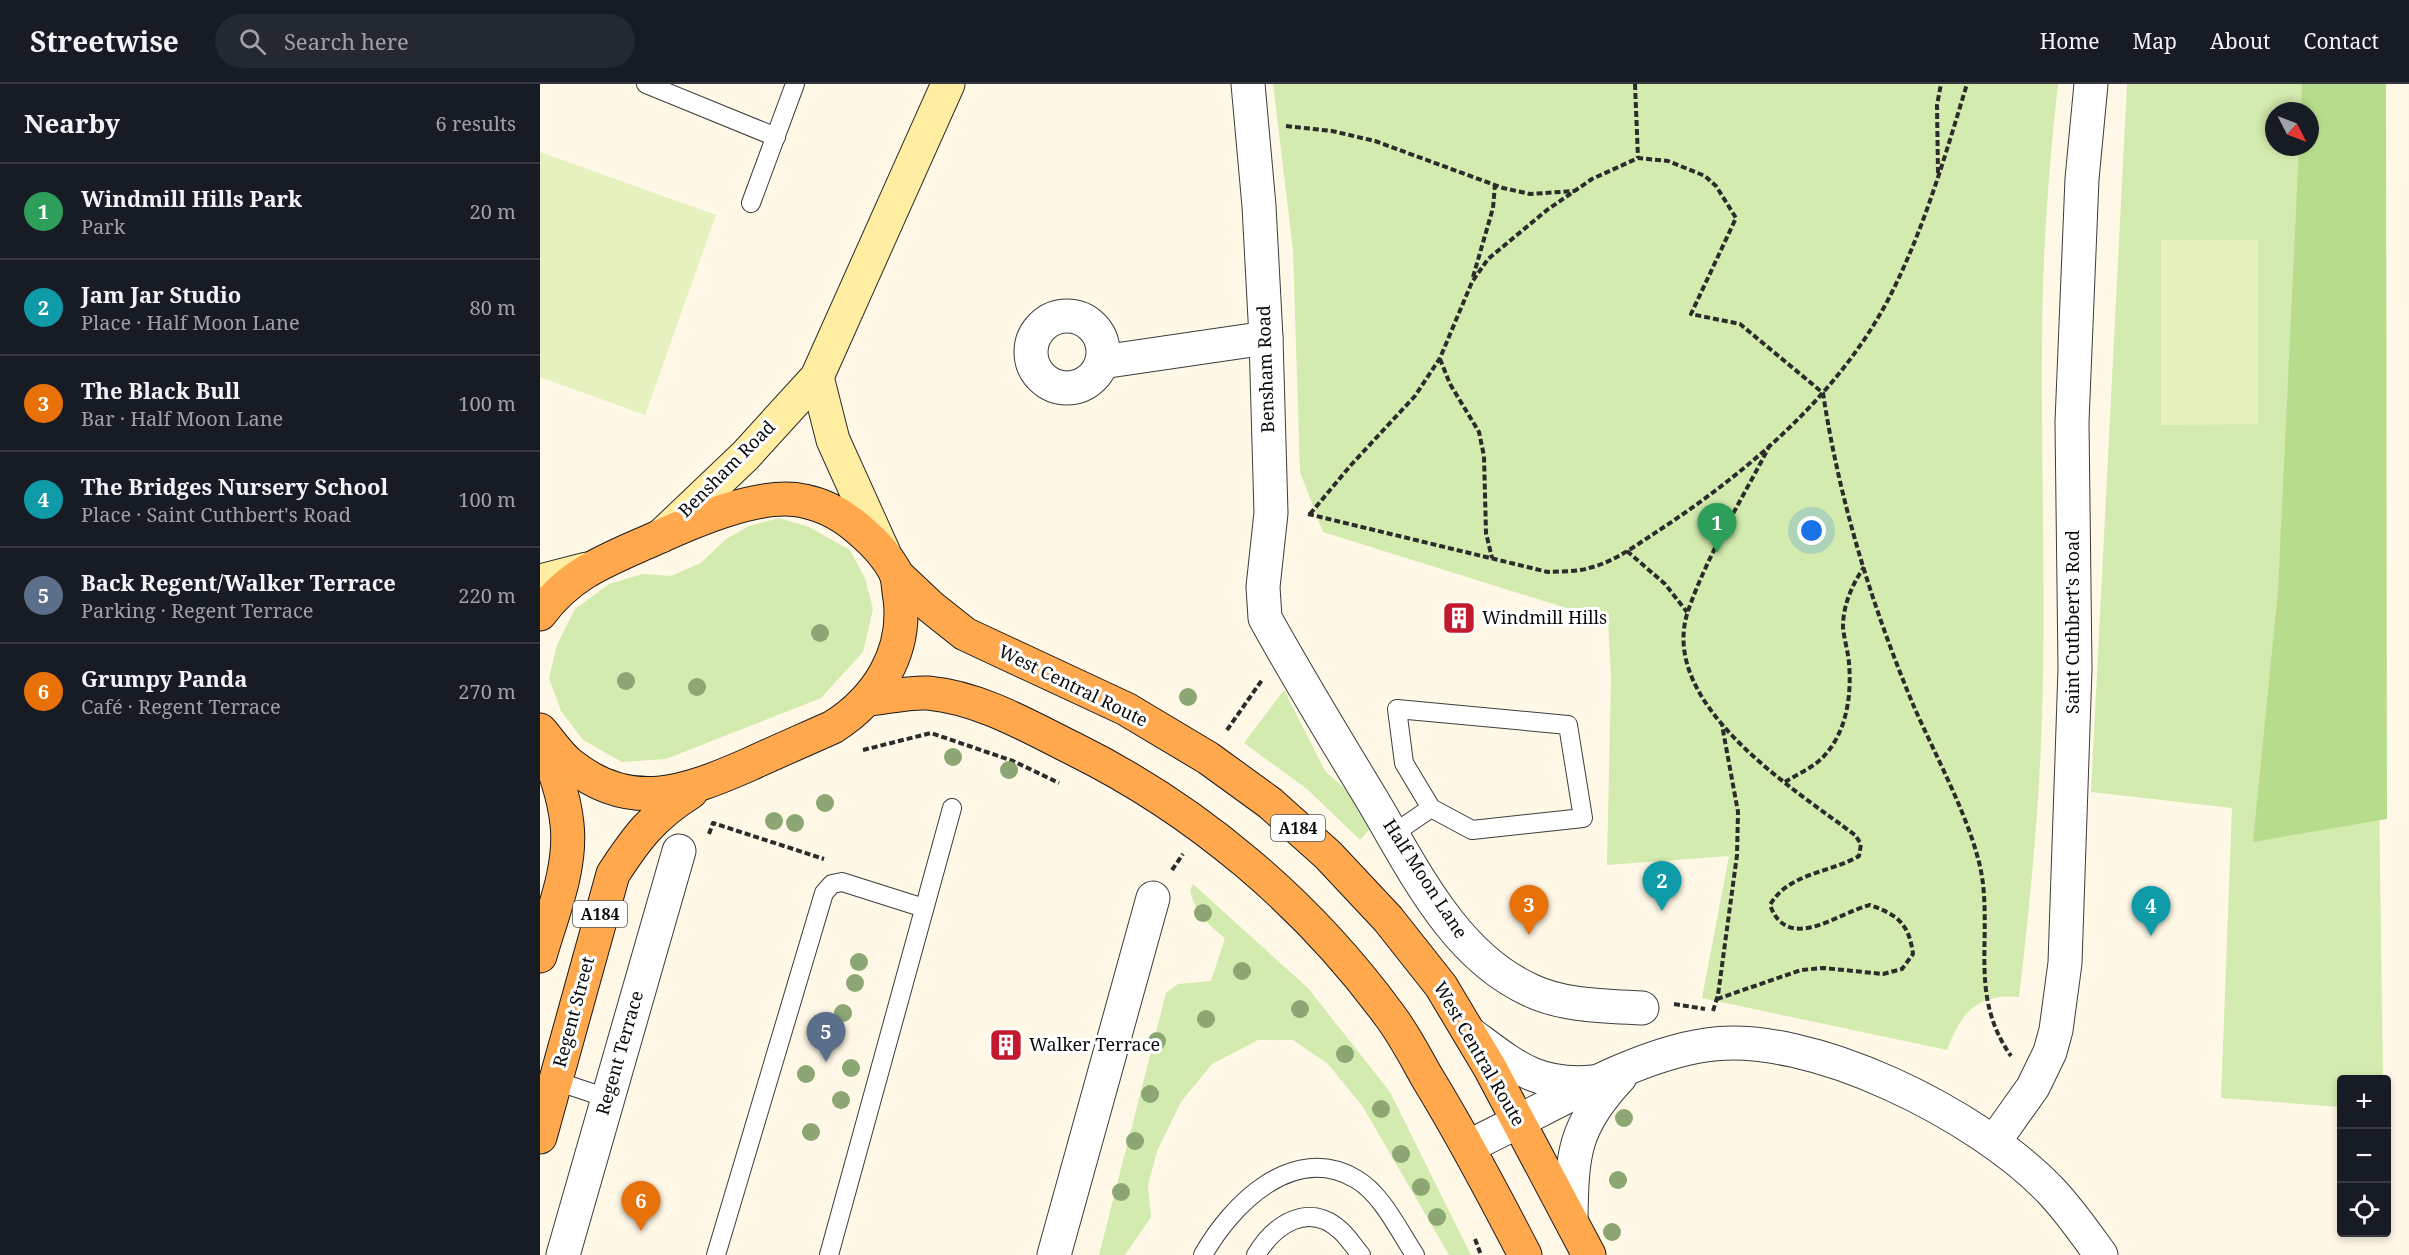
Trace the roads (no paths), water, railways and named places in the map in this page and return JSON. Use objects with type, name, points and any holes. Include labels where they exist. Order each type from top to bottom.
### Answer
[{"type":"highway","name":"West Central Route","points":[[540,614],[556,593],[587,569],[661,536],[756,503],[779,499],[803,500],[831,509],[847,518],[932,607],[965,634],[1126,709],[1208,758],[1270,803],[1328,855],[1388,919],[1442,986],[1472,1035],[1519,1122],[1578,1239]]},
{"type":"highway","points":[[540,731],[570,765],[606,785],[638,794],[669,794],[704,784],[832,727],[850,716],[869,699],[890,666],[899,638],[901,606],[892,566]]},
{"type":"highway","points":[[869,699],[926,693],[962,698],[998,712],[1140,784],[1202,827],[1276,887],[1333,943],[1392,1018],[1469,1146],[1525,1255]]},
{"type":"highway","name":"A184","points":[[540,731],[561,788],[567,825],[567,853],[561,883],[540,956]]},
{"type":"highway","name":"Regent Street","points":[[540,1137],[613,874],[633,843],[661,812],[704,784]]},
{"type":"main road","name":"Bensham Road","points":[[661,536],[745,456],[791,402],[817,377],[948,84]]},
{"type":"main road","points":[[817,377],[825,416],[837,450],[892,566]]},
{"type":"main road","points":[[540,581],[587,569]]},
{"type":"street","name":"Saint Cuthbert's Road","points":[[1994,1142],[2033,1087],[2050,1052],[2056,1030],[2065,963],[2075,669],[2072,422],[2082,178],[2091,84]]},
{"type":"street","name":"Bensham Road","points":[[1243,97],[1259,206],[1266,338],[1270,513],[1263,604],[1265,618],[1283,650]]},
{"type":"street","points":[[1102,362],[1266,338]]},
{"type":"street","name":"Half Moon Lane","points":[[1283,650],[1393,834],[1443,913],[1467,944],[1496,970],[1531,991],[1584,1004],[1642,1008]]},
{"type":"street","name":"Regent Terrace","points":[[563,1255],[679,851]]},
{"type":"street","points":[[1054,1255],[1153,898]]},
{"type":"street","points":[[1472,1035],[1533,1077],[1562,1084],[1614,1075]]},
{"type":"street","points":[[1469,1146],[1614,1075],[1661,1055],[1707,1045],[1764,1045],[1800,1051],[1830,1060],[1916,1098],[1994,1142],[2050,1190],[2101,1255]]},
{"type":"street","points":[[1578,1239],[1573,1160],[1582,1129],[1614,1075]]},
{"type":"lane","points":[[646,84],[776,137]]},
{"type":"lane","points":[[751,203],[795,84]]},
{"type":"lane","points":[[1397,709],[1568,725],[1583,818],[1472,830],[1431,808],[1404,763],[1397,709]]},
{"type":"lane","points":[[829,1255],[952,808]]},
{"type":"lane","points":[[1393,834],[1431,808]]},
{"type":"lane","points":[[716,1255],[824,893],[832,884],[842,882],[924,908]]},
{"type":"lane","points":[[556,1081],[607,1098]]},
{"type":"lane","points":[[1203,1255],[1221,1228],[1261,1187],[1295,1171],[1321,1170],[1356,1178],[1368,1188],[1415,1255]]},
{"type":"lane","points":[[1256,1255],[1275,1230],[1285,1222],[1298,1217],[1326,1221],[1339,1229],[1361,1255]]},
{"type":"place","name":"Windmill Hills Park","points":[[1717,553]]},
{"type":"place","name":"Windmill Hills","points":[[1459,618]]},
{"type":"place","name":"Jam Jar Studio","points":[[1662,911]]},
{"type":"place","name":"The Black Bull","points":[[1529,935]]},
{"type":"place","name":"The Bridges Nursery School","points":[[2151,936]]},
{"type":"place","name":"Walker Terrace","points":[[1006,1045]]},
{"type":"place","name":"Back Regent/Walker Terrace","points":[[826,1062]]},
{"type":"place","name":"Grumpy Panda","points":[[641,1231]]}]
